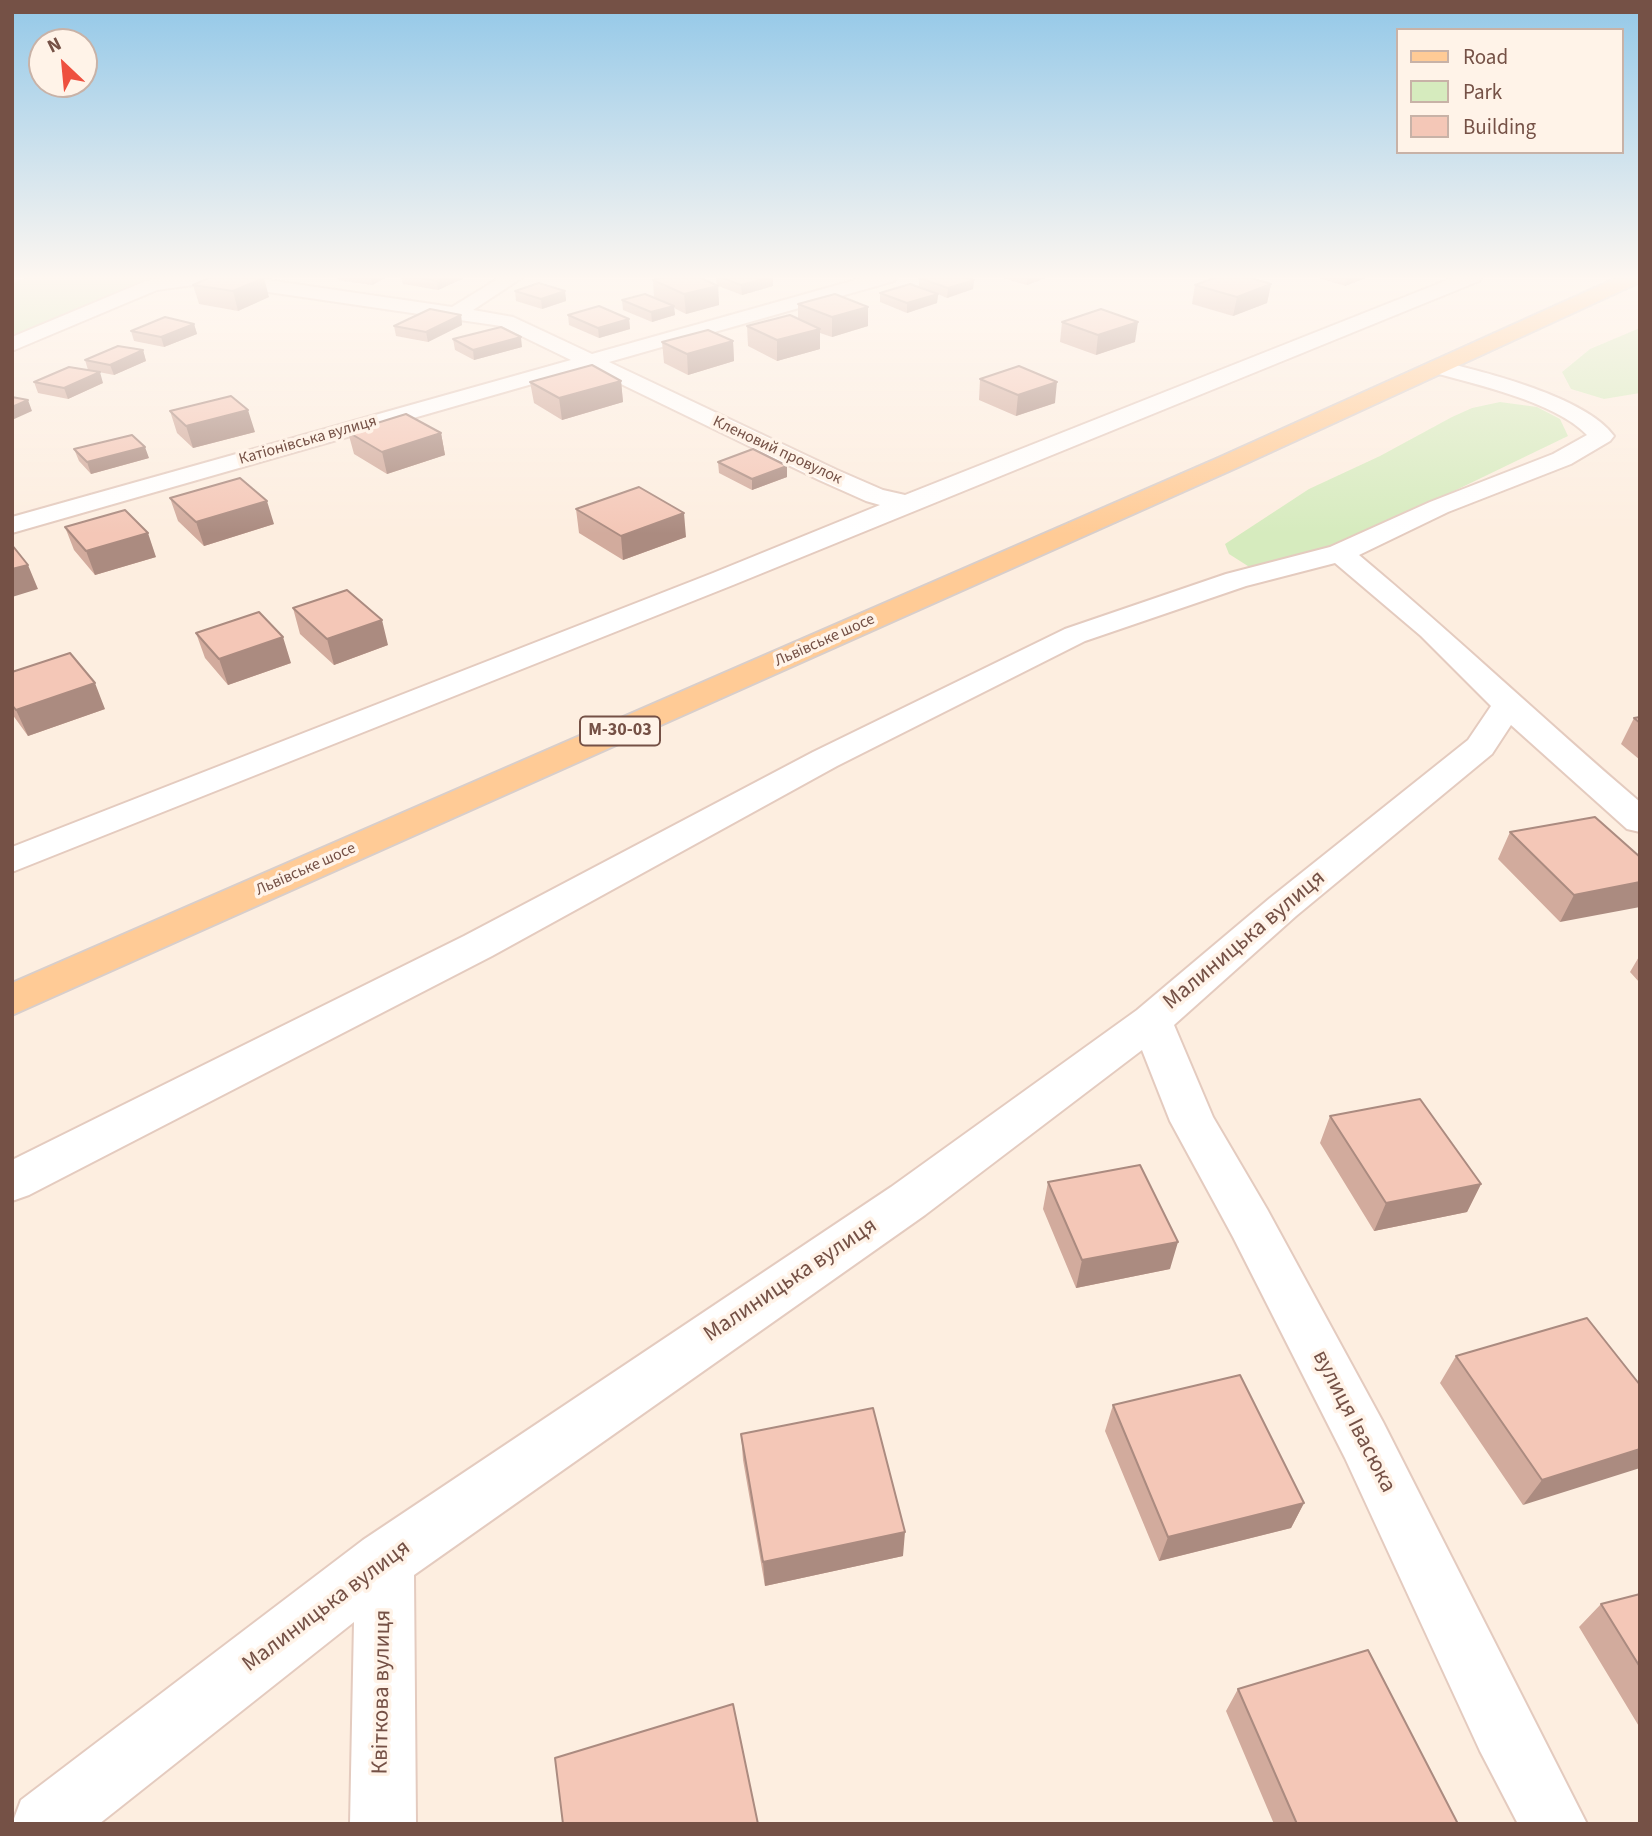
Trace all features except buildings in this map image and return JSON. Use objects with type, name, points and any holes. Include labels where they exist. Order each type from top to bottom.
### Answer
[{"type":"main road","name":"Львівське шосе","points":[[12,1000],[1448,363]]},
{"type":"street","name":"Катіонівська вулиця","points":[[12,525],[582,363]]},
{"type":"street","name":"Кленовий провулок","points":[[592,363],[875,496],[907,503]]},
{"type":"street","points":[[12,860],[723,579],[1258,363]]},
{"type":"street","points":[[12,1182],[478,946],[825,759],[1075,635],[1236,580],[1339,552],[1439,507],[1562,459],[1602,436],[1595,426],[1534,397],[1504,385],[1439,367]]},
{"type":"street","points":[[1339,552],[1431,630],[1508,705],[1640,821]]},
{"type":"street","name":"Малиницька вулиця","points":[[45,1824],[384,1561],[908,1201],[1152,1021],[1283,907],[1480,747],[1508,705]]},
{"type":"street","name":"вулиця Івасюка","points":[[1152,1021],[1192,1121],[1250,1223],[1364,1440],[1503,1728],[1554,1824]]},
{"type":"street","name":"Квіткова вулиця","points":[[383,1824],[381,1763],[386,1636],[384,1561]]},
{"type":"green space","points":[[1573,363],[1640,363],[1640,393],[1604,399],[1571,389],[1562,372]]},
{"type":"green space","points":[[1500,402],[1537,407],[1560,419],[1568,436],[1450,493],[1401,521],[1284,566],[1251,568],[1229,554],[1225,544],[1309,489],[1380,456],[1452,417],[1472,408]]}]
